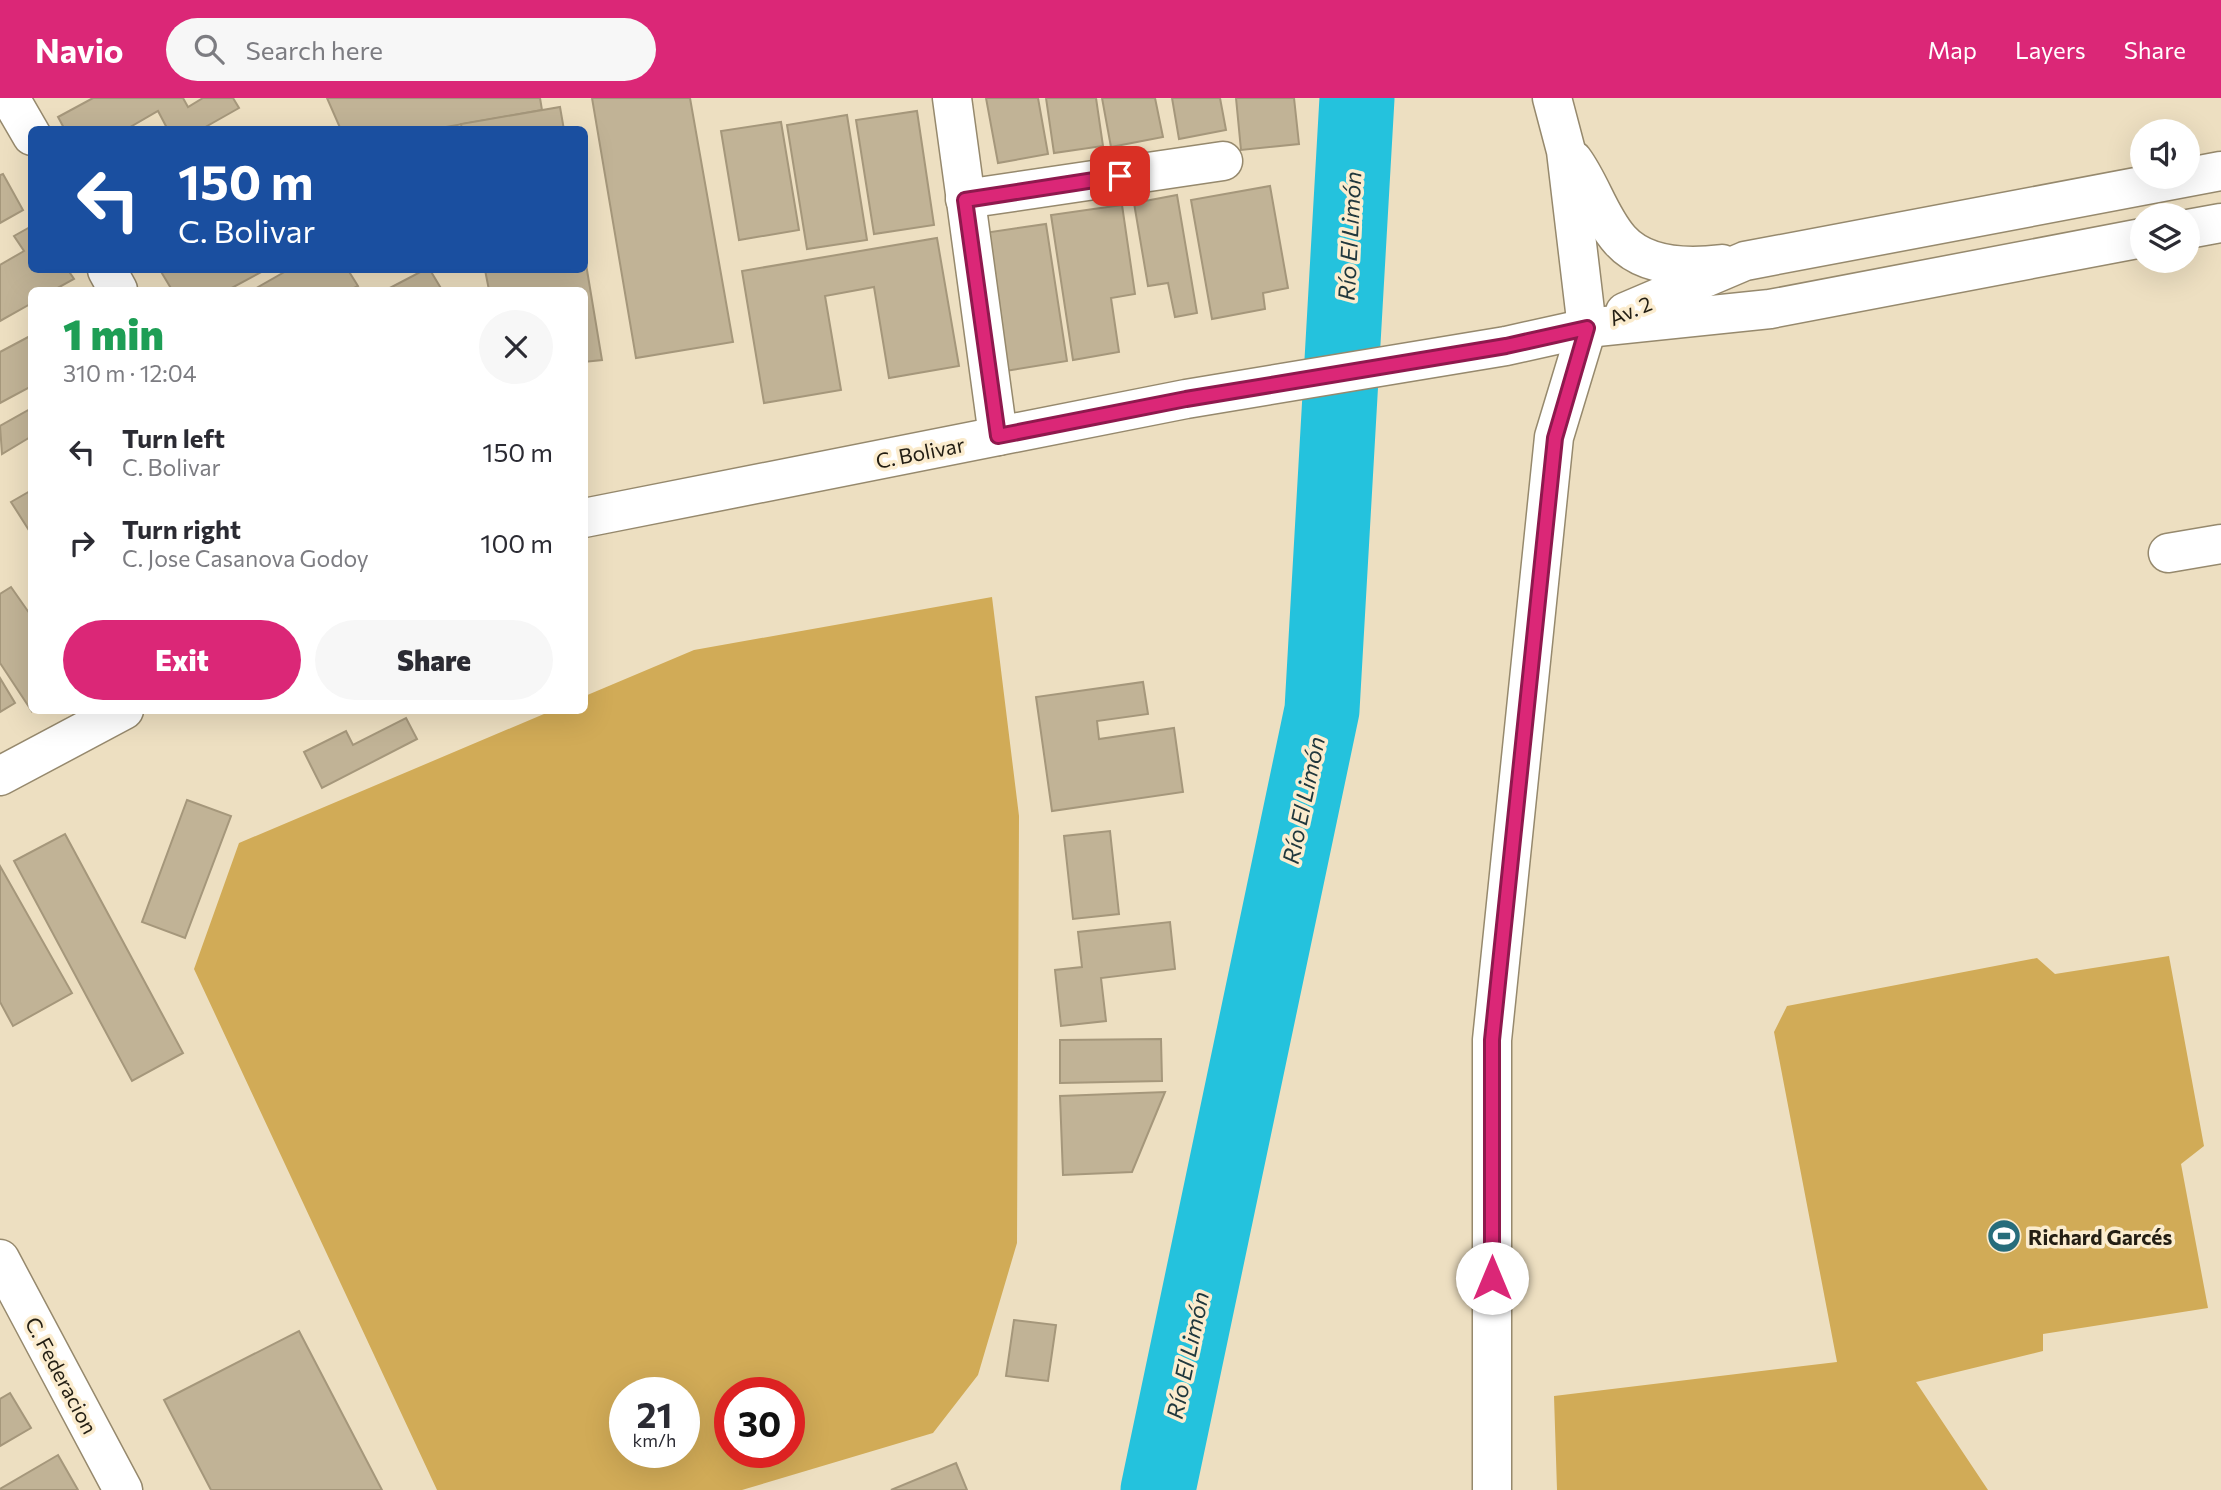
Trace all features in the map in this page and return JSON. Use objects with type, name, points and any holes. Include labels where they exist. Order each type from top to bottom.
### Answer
[{"type":"street","points":[[952,98],[998,436]]},
{"type":"street","points":[[1492,1490],[1492,1040],[1555,438],[1587,328],[1566,151],[1552,98]]},
{"type":"street","points":[[10,101],[28,130]]},
{"type":"street","points":[[1566,151],[1583,174],[1620,241],[1646,258],[1687,268],[1745,261]]},
{"type":"street","points":[[965,200],[1223,161]]},
{"type":"street","name":"Av. 2","points":[[1587,328],[1745,261],[2221,171]]},
{"type":"street","points":[[2200,226],[2221,222]]},
{"type":"street","name":"Av. 2","points":[[1587,328],[1770,309],[2130,240]]},
{"type":"street","name":"C. Bolivar","points":[[588,517],[1186,399],[1497,347],[1587,328]]},
{"type":"street","points":[[2168,553],[2221,544]]},
{"type":"street","points":[[0,776],[116,714]]},
{"type":"street","name":"C. Federacion","points":[[0,1259],[123,1490]]},
{"type":"shaded area","points":[[992,597],[1019,816],[1017,1243],[978,1375],[933,1433],[742,1490],[437,1490],[194,969],[239,843],[544,714],[588,714],[588,695],[694,650]]},
{"type":"shaded area","name":"Richard Garcés","points":[[2169,956],[2204,1146],[2181,1164],[2208,1308],[2043,1334],[2043,1351],[1916,1382],[1988,1490],[1557,1490],[1554,1396],[1837,1362],[1774,1032],[1787,1006],[2037,958],[2055,974]]},
{"type":"building","points":[[93,98],[183,98],[188,107],[203,98],[233,98],[239,108],[207,126],[166,126],[158,111],[132,126],[63,126],[58,117]]},
{"type":"building","points":[[327,98],[540,98],[542,110],[452,126],[339,126]]},
{"type":"building","points":[[592,98],[690,98],[733,342],[636,358]]},
{"type":"building","points":[[986,98],[1038,98],[1048,154],[998,163]]},
{"type":"building","points":[[1046,98],[1096,98],[1103,146],[1054,153]]},
{"type":"building","points":[[1102,98],[1155,98],[1163,137],[1111,147]]},
{"type":"building","points":[[1172,98],[1220,98],[1226,130],[1179,139]]},
{"type":"building","points":[[1236,98],[1294,98],[1299,144],[1241,150]]},
{"type":"building","points":[[560,107],[563,126],[461,126]]},
{"type":"building","points":[[917,111],[934,225],[874,234],[856,120]]},
{"type":"building","points":[[847,115],[867,240],[807,249],[787,125]]},
{"type":"building","points":[[781,122],[799,230],[739,240],[721,131]]},
{"type":"building","points":[[3,174],[23,210],[0,223],[0,175]]},
{"type":"building","points":[[1270,186],[1288,288],[1263,293],[1265,309],[1212,319],[1191,200]]},
{"type":"building","points":[[1177,195],[1197,313],[1175,317],[1168,283],[1148,286],[1134,203]]},
{"type":"building","points":[[1122,205],[1135,294],[1111,298],[1119,352],[1073,360],[1051,215]]},
{"type":"building","points":[[1046,224],[1067,361],[1005,371],[984,233]]},
{"type":"building","points":[[28,228],[28,273],[70,273],[74,279],[59,287],[28,287],[28,305],[0,321],[0,265],[24,251],[14,236]]},
{"type":"building","points":[[937,238],[959,366],[889,378],[874,287],[825,296],[841,390],[764,403],[742,271]]},
{"type":"building","points":[[162,273],[259,273],[234,287],[170,287]]},
{"type":"building","points":[[283,273],[350,273],[358,286],[356,287],[258,287]]},
{"type":"building","points":[[418,273],[432,273],[440,287],[392,287]]},
{"type":"building","points":[[486,273],[588,273],[602,360],[588,362],[588,287],[488,287]]},
{"type":"building","points":[[28,337],[28,388],[0,403],[0,352]]},
{"type":"building","points":[[28,410],[28,438],[2,454],[0,426]]},
{"type":"building","points":[[28,492],[28,529],[11,502]]},
{"type":"building","points":[[11,587],[28,611],[28,705],[0,663],[0,594]]},
{"type":"building","points":[[0,678],[15,703],[0,712]]},
{"type":"building","points":[[1143,682],[1148,714],[1097,721],[1099,739],[1174,728],[1183,792],[1052,811],[1036,697]]},
{"type":"building","points":[[406,718],[417,739],[322,788],[304,752],[346,731],[353,745]]},
{"type":"building","points":[[187,800],[231,816],[185,938],[142,922]]},
{"type":"building","points":[[1110,831],[1119,914],[1073,919],[1064,836]]},
{"type":"building","points":[[65,834],[183,1053],[132,1081],[14,861]]},
{"type":"building","points":[[0,866],[72,993],[13,1026],[0,1002]]},
{"type":"building","points":[[1170,922],[1175,969],[1101,978],[1106,1021],[1061,1026],[1055,970],[1082,967],[1078,932]]},
{"type":"building","points":[[1161,1039],[1162,1081],[1060,1083],[1060,1040]]},
{"type":"building","points":[[1165,1092],[1132,1172],[1063,1175],[1060,1096]]},
{"type":"building","points":[[1014,1320],[1056,1325],[1048,1381],[1006,1376]]},
{"type":"building","points":[[299,1331],[382,1490],[211,1490],[164,1400]]},
{"type":"building","points":[[10,1393],[31,1428],[0,1446],[0,1399]]},
{"type":"building","points":[[58,1455],[78,1490],[0,1490],[0,1489]]},
{"type":"building","points":[[956,1463],[967,1490],[891,1490]]},
{"type":"waterway","name":"Río El Limón","points":[[1158,1490],[1322,710],[1357,98]]},
{"type":"place","name":"Richard Garcés","points":[[2004,1236]]},
{"type":"route","points":[[1120,176],[965,200],[998,436],[1186,399],[1506,346],[1587,328],[1555,438],[1492,1040],[1492,1278]]}]
